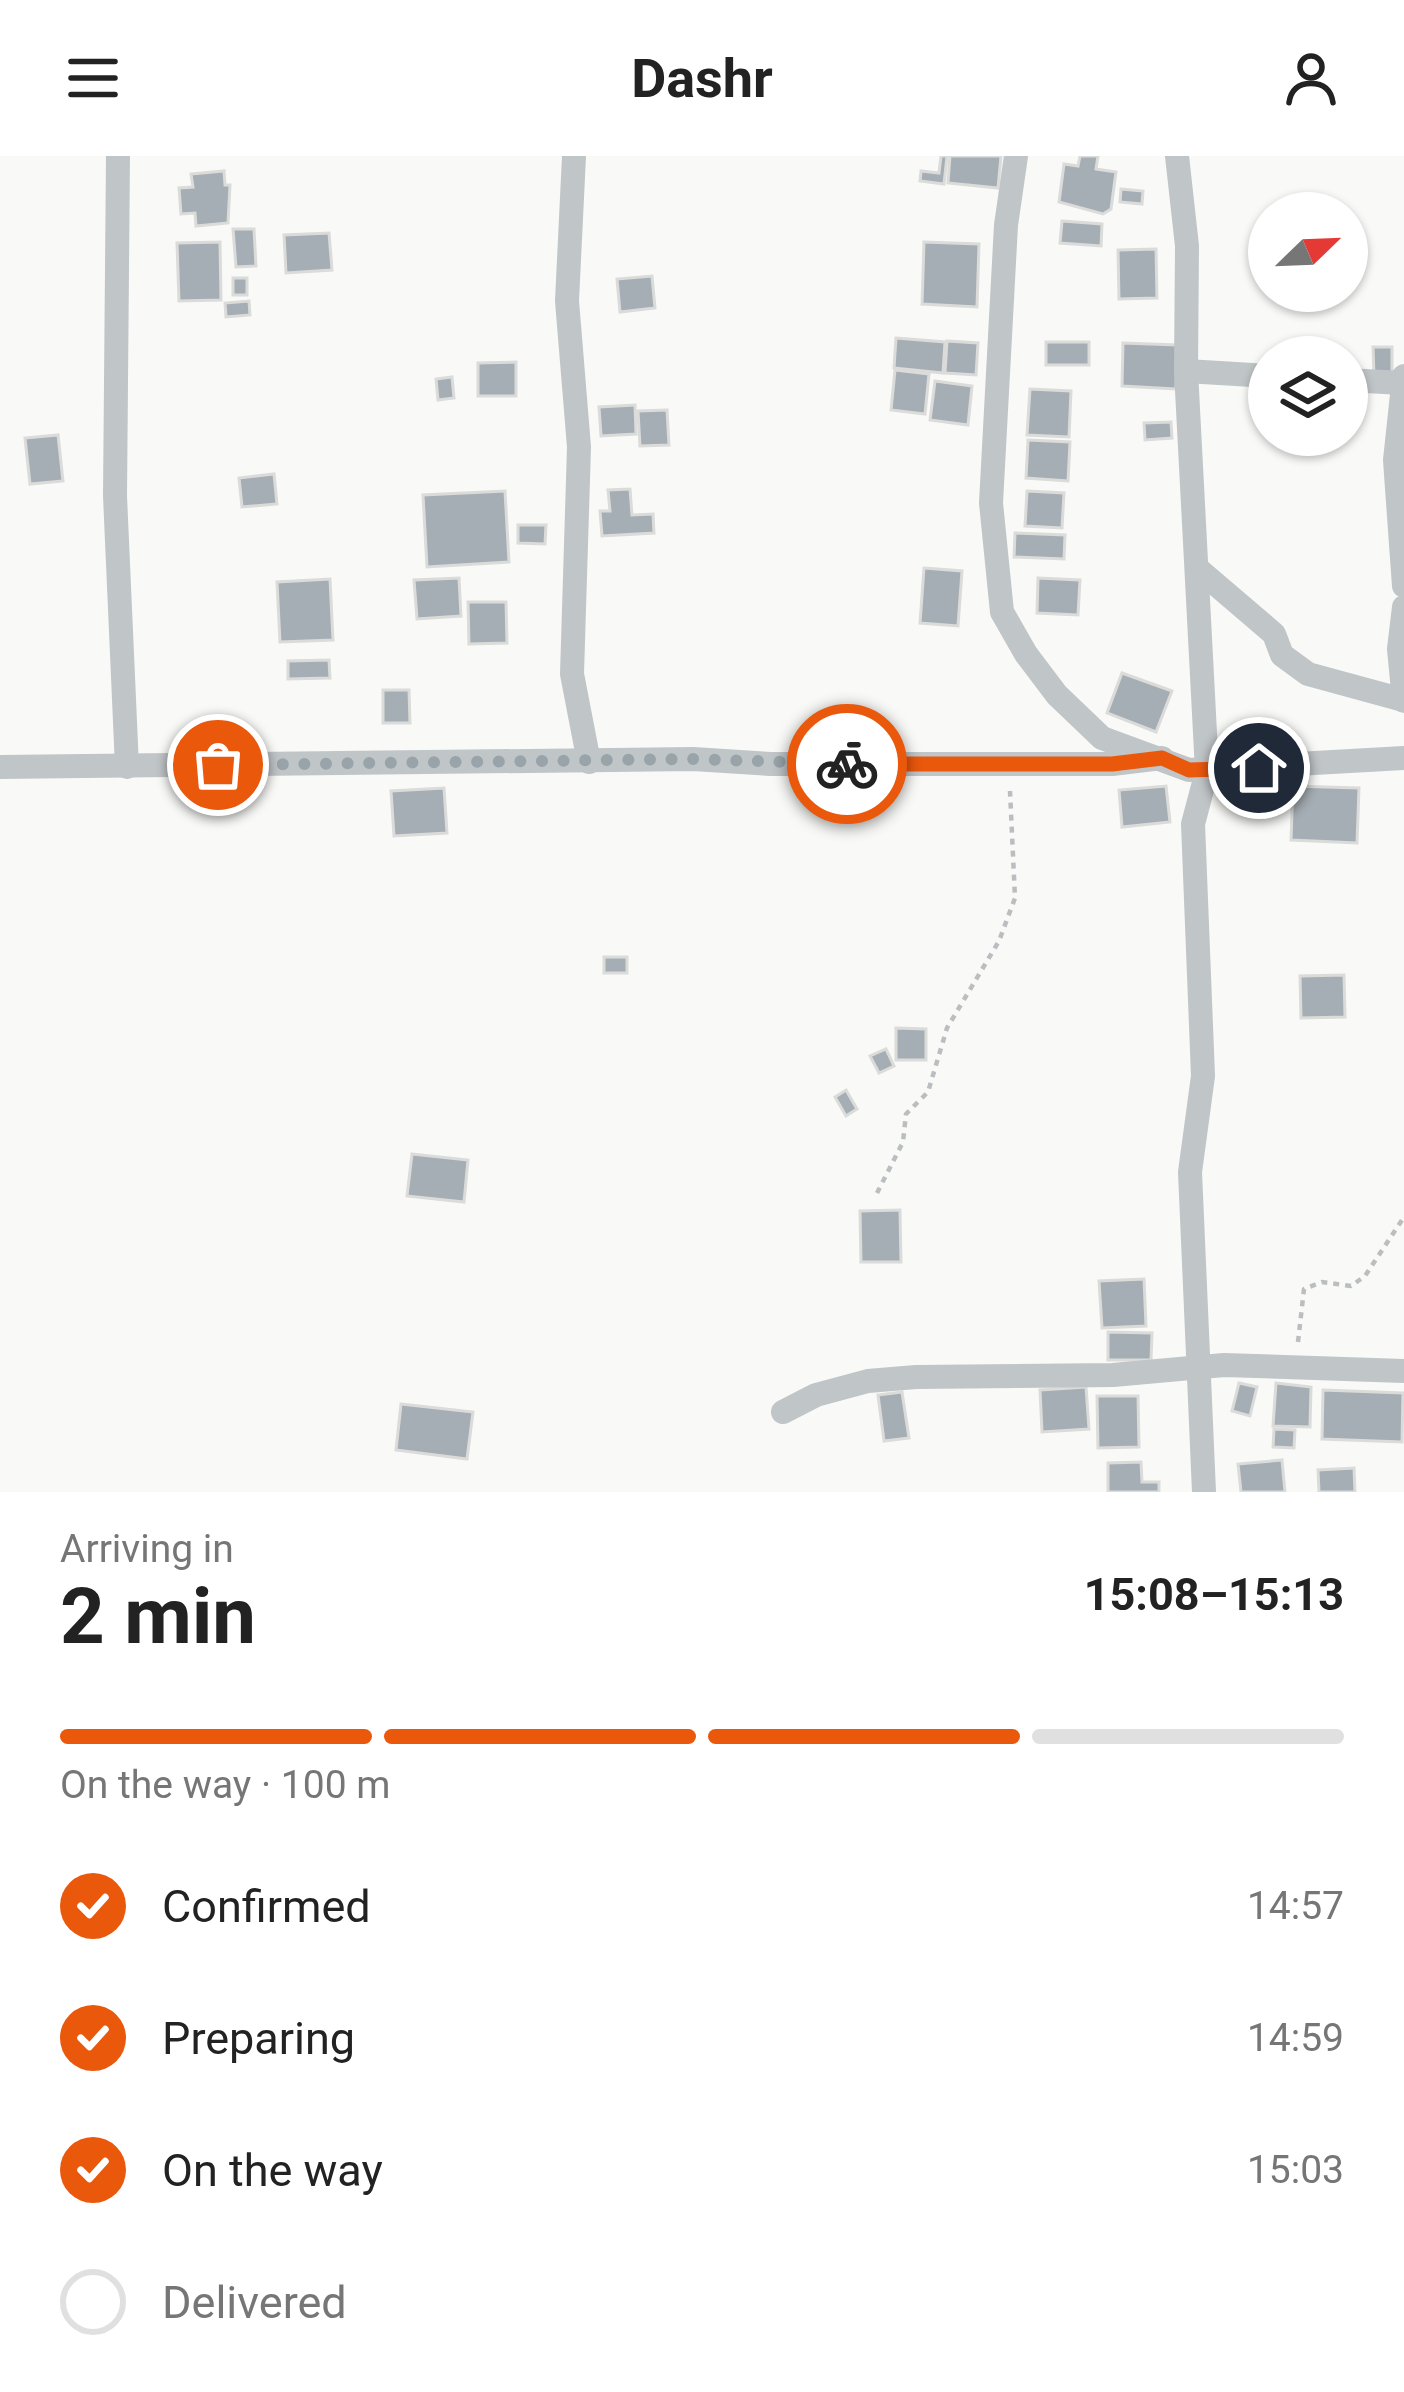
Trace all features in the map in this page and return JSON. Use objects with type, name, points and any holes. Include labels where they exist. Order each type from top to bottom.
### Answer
[{"type":"street","points":[[118,156],[115,496],[127,767]]},
{"type":"street","points":[[574,156],[567,301],[579,447],[572,674],[589,762]]},
{"type":"street","points":[[1016,156],[993,433],[1002,612],[1057,695],[1102,738],[1189,770],[1404,758]]},
{"type":"street","points":[[1177,156],[1187,246],[1186,371],[1207,771],[1193,824],[1203,1076],[1190,1172],[1204,1492]]},
{"type":"street","points":[[1186,371],[1248,375]]},
{"type":"street","points":[[1368,380],[1403,379],[1395,460],[1404,586]]},
{"type":"street","points":[[1198,569],[1274,634],[1282,655],[1307,674],[1403,700],[1399,649],[1404,607]]},
{"type":"street","points":[[0,767],[1018,763],[1162,758]]},
{"type":"street","points":[[783,1412],[816,1395],[868,1382],[975,1381],[1042,1372],[1113,1375],[1201,1366],[1404,1371]]},
{"type":"path","points":[[877,1193],[903,1142],[906,1114],[928,1092],[946,1028],[999,941],[1016,898],[1010,790],[1018,763]]},
{"type":"path","points":[[1298,1365],[1304,1289],[1322,1282],[1352,1286],[1365,1276],[1404,1217]]},
{"type":"building","points":[[941,156],[947,156],[944,184],[920,181],[921,171],[939,173]]},
{"type":"building","points":[[950,156],[1001,156],[998,188],[948,183]]},
{"type":"building","points":[[1080,156],[1098,156],[1096,169],[1116,172],[1111,209],[1103,214],[1059,202],[1064,164],[1078,166]]},
{"type":"building","points":[[224,171],[225,185],[230,185],[228,223],[196,226],[195,213],[181,214],[179,188],[193,187],[191,174]]},
{"type":"building","points":[[1121,189],[1143,191],[1142,204],[1120,202]]},
{"type":"building","points":[[1062,221],[1102,224],[1101,246],[1060,243]]},
{"type":"building","points":[[233,229],[254,229],[256,266],[236,267]]},
{"type":"building","points":[[329,233],[332,270],[286,273],[284,235]]},
{"type":"building","points":[[220,242],[221,300],[179,301],[177,243]]},
{"type":"building","points":[[924,242],[979,244],[977,307],[922,304]]},
{"type":"building","points":[[1156,249],[1157,298],[1119,299],[1118,250]]},
{"type":"building","points":[[652,276],[655,308],[620,312],[617,279]]},
{"type":"building","points":[[233,278],[247,278],[247,295],[233,295]]},
{"type":"building","points":[[249,301],[250,315],[226,317],[225,303]]},
{"type":"building","points":[[896,338],[945,342],[943,373],[894,368]]},
{"type":"building","points":[[947,341],[978,343],[976,375],[945,373]]},
{"type":"building","points":[[1046,342],[1089,342],[1089,365],[1046,365]]},
{"type":"building","points":[[1123,343],[1177,345],[1176,389],[1122,386]]},
{"type":"building","points":[[1373,347],[1392,347],[1392,375],[1374,376]]},
{"type":"building","points":[[516,362],[516,396],[478,396],[478,363]]},
{"type":"building","points":[[895,370],[929,374],[925,414],[891,410]]},
{"type":"building","points":[[452,377],[454,398],[438,400],[436,379]]},
{"type":"building","points":[[935,381],[972,386],[968,425],[930,420]]},
{"type":"building","points":[[1030,389],[1071,391],[1069,437],[1027,435]]},
{"type":"building","points":[[635,405],[636,434],[601,436],[599,407]]},
{"type":"building","points":[[667,410],[669,445],[640,446],[638,411]]},
{"type":"building","points":[[1171,422],[1172,438],[1145,440],[1144,423]]},
{"type":"building","points":[[58,435],[63,481],[30,484],[25,438]]},
{"type":"building","points":[[1028,440],[1070,442],[1068,481],[1026,478]]},
{"type":"building","points":[[274,474],[277,504],[242,507],[239,478]]},
{"type":"building","points":[[630,489],[632,515],[653,514],[654,533],[602,536],[600,511],[610,511],[608,490]]},
{"type":"building","points":[[505,491],[509,562],[427,567],[423,495]]},
{"type":"building","points":[[1027,491],[1064,493],[1062,528],[1025,526]]},
{"type":"building","points":[[518,525],[546,525],[545,544],[518,543]]},
{"type":"building","points":[[1015,533],[1065,535],[1064,559],[1014,557]]},
{"type":"building","points":[[924,568],[962,571],[958,626],[920,623]]},
{"type":"building","points":[[459,578],[461,616],[417,619],[414,580]]},
{"type":"building","points":[[1038,578],[1080,580],[1078,615],[1037,613]]},
{"type":"building","points":[[330,579],[333,640],[280,642],[277,582]]},
{"type":"building","points":[[468,602],[506,602],[507,643],[469,644]]},
{"type":"building","points":[[329,660],[330,678],[288,679],[288,661]]},
{"type":"building","points":[[1122,673],[1172,691],[1156,732],[1107,713]]},
{"type":"building","points":[[383,690],[409,690],[410,723],[383,723]]},
{"type":"building","points":[[1166,786],[1170,822],[1122,827],[1119,790]]},
{"type":"building","points":[[1293,786],[1359,788],[1357,843],[1291,840]]},
{"type":"building","points":[[444,788],[447,833],[394,836],[391,791]]},
{"type":"building","points":[[604,957],[627,957],[627,973],[604,973]]},
{"type":"building","points":[[1344,975],[1345,1017],[1301,1018],[1300,976]]},
{"type":"building","points":[[896,1028],[926,1029],[926,1060],[896,1060]]},
{"type":"building","points":[[886,1049],[894,1066],[879,1073],[870,1056]]},
{"type":"building","points":[[846,1090],[857,1109],[846,1116],[835,1097]]},
{"type":"building","points":[[412,1154],[468,1160],[464,1202],[407,1196]]},
{"type":"building","points":[[900,1210],[901,1262],[861,1262],[860,1211]]},
{"type":"building","points":[[1144,1279],[1146,1326],[1102,1328],[1099,1281]]},
{"type":"building","points":[[1108,1332],[1152,1333],[1151,1360],[1108,1360]]},
{"type":"building","points":[[1239,1383],[1257,1387],[1250,1416],[1232,1411]]},
{"type":"building","points":[[1276,1383],[1311,1387],[1310,1427],[1273,1426]]},
{"type":"building","points":[[1086,1387],[1089,1429],[1042,1432],[1040,1390]]},
{"type":"building","points":[[1323,1390],[1403,1393],[1402,1442],[1322,1439]]},
{"type":"building","points":[[902,1392],[909,1438],[884,1441],[878,1395]]},
{"type":"building","points":[[1097,1396],[1138,1396],[1139,1447],[1098,1448]]},
{"type":"building","points":[[401,1404],[473,1412],[467,1459],[396,1450]]},
{"type":"building","points":[[1274,1429],[1295,1430],[1294,1448],[1273,1447]]},
{"type":"building","points":[[1282,1460],[1285,1492],[1241,1492],[1238,1464]]},
{"type":"building","points":[[1141,1462],[1142,1482],[1159,1482],[1159,1492],[1108,1492],[1108,1463]]},
{"type":"building","points":[[1354,1468],[1355,1492],[1319,1492],[1318,1470]]},
{"type":"way so far","points":[[218,765],[693,759],[847,764]]},
{"type":"route","points":[[847,764],[1112,764],[1162,758],[1189,770],[1259,768]]}]
